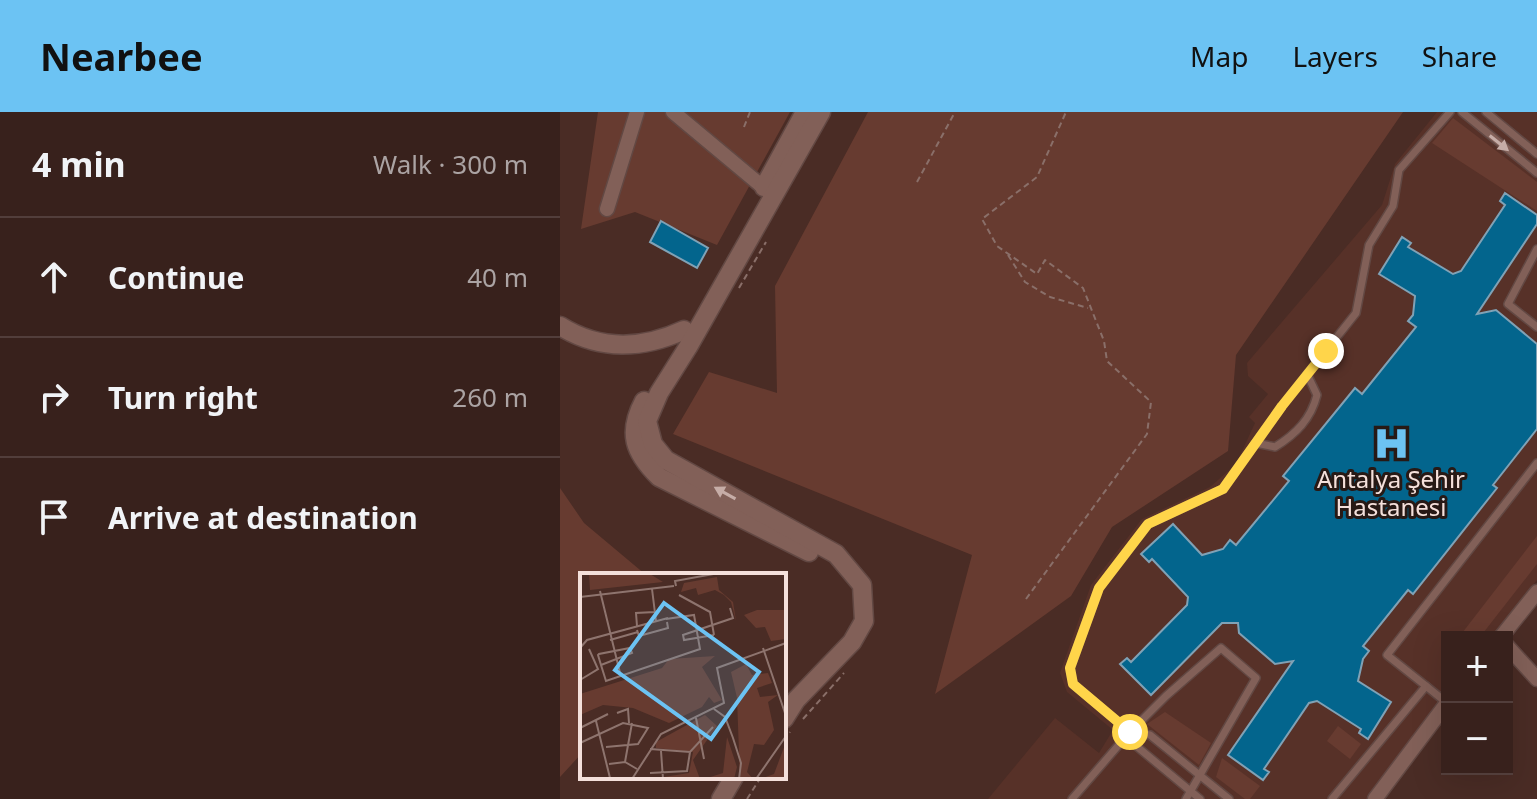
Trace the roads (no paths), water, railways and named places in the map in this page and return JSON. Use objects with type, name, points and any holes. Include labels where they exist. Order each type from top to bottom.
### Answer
[{"type":"street","points":[[607,209],[637,112]]},
{"type":"street","points":[[673,112],[764,188]]},
{"type":"street","points":[[786,698],[847,631],[854,616],[855,603],[843,574],[826,560],[659,477],[636,447],[633,421],[805,112]]},
{"type":"street","points":[[786,716],[796,700],[852,642],[864,621],[862,585],[836,554],[666,460],[653,444],[647,421],[659,393],[821,112]]},
{"type":"street","points":[[560,326],[601,343],[629,346],[662,340],[684,330]]},
{"type":"street","points":[[1506,631],[1537,592]]},
{"type":"street","points":[[1513,653],[1537,679]]},
{"type":"street","points":[[1380,797],[1441,711]]},
{"type":"street","points":[[721,799],[733,779]]},
{"type":"street","points":[[734,799],[745,779]]},
{"type":"lane","points":[[1200,799],[1189,796],[1135,745],[1130,732],[1073,684],[1070,668],[1099,588],[1148,524],[1223,489],[1356,313],[1369,245],[1393,206],[1399,170],[1450,112]]},
{"type":"lane","points":[[1462,112],[1537,173]]},
{"type":"lane","points":[[1486,112],[1537,154]]},
{"type":"lane","points":[[1537,249],[1508,304],[1537,327]]},
{"type":"lane","points":[[1256,443],[1275,447],[1292,436],[1312,412],[1317,395],[1307,374]]},
{"type":"lane","points":[[1441,698],[1387,655],[1537,463]]},
{"type":"lane","points":[[1072,799],[1130,732],[1221,648],[1256,678],[1189,796]]},
{"type":"lane","points":[[1332,799],[1426,686]]},
{"type":"lane","points":[[1130,732],[1150,735],[1229,799]]},
{"type":"place","name":"Antalya Şehir Hastanesi","points":[[1391,443]]}]
